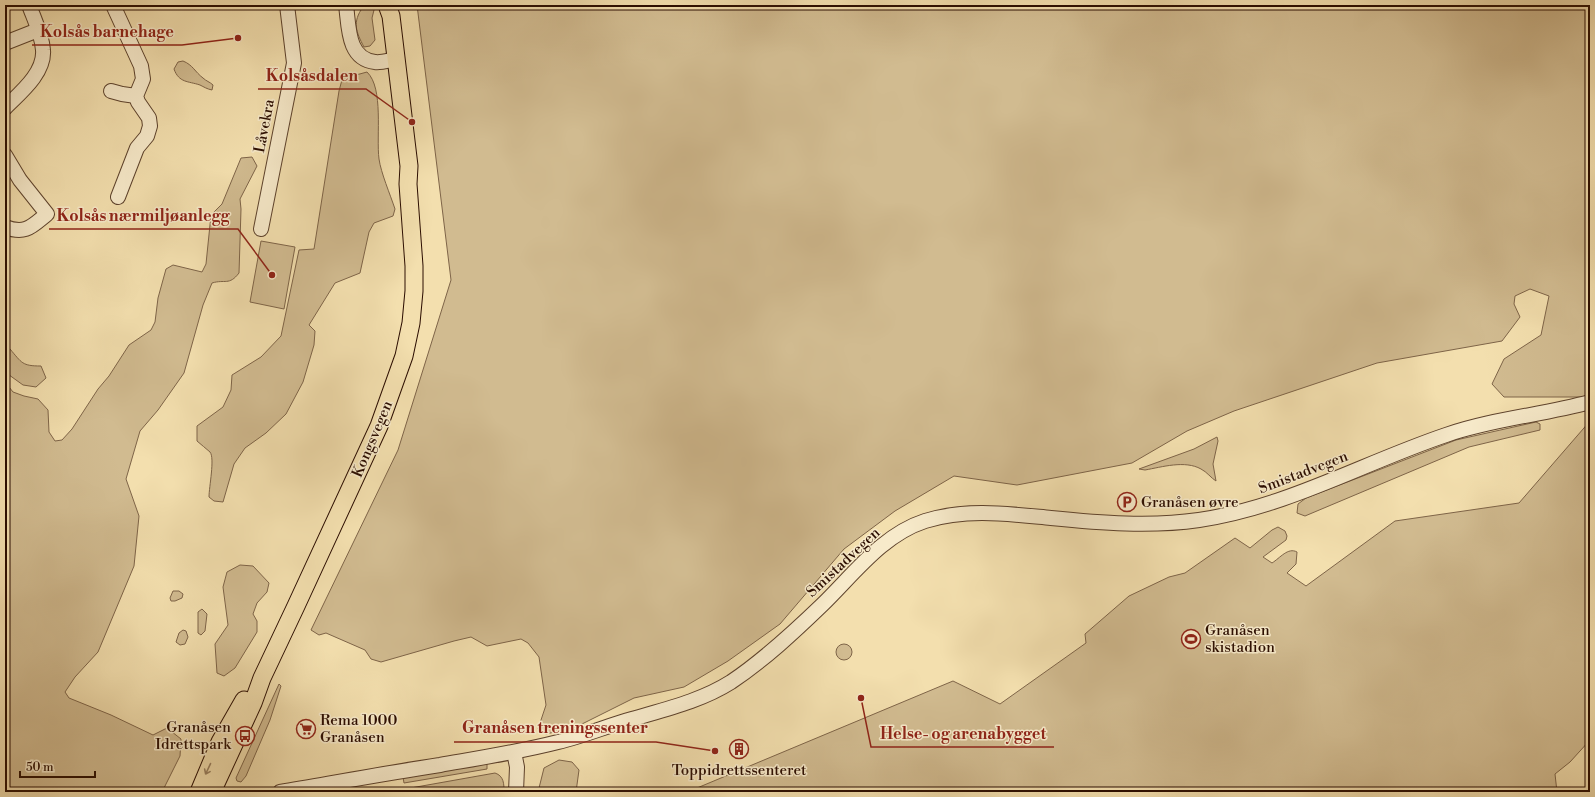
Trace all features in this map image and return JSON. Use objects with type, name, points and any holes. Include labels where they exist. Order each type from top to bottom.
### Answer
[{"type":"main road","name":"Kongsvegen","points":[[212,792],[253,703],[262,678],[379,426],[404,356],[411,322],[414,291],[414,266],[408,184],[409,166],[391,60],[391,16],[386,5]]},
{"type":"main road","name":"Kongsvegen","points":[[199,792],[217,749],[232,721],[245,698],[262,678]]},
{"type":"street","points":[[5,108],[25,88],[39,68],[42,60],[43,51],[38,30],[28,5]]},
{"type":"street","points":[[113,5],[141,66],[143,79],[136,96],[138,102],[149,118],[150,126],[147,136],[137,148],[118,197]]},
{"type":"street","name":"Låvekra","points":[[261,229],[294,63],[287,5]]},
{"type":"street","points":[[346,5],[354,50],[362,58],[368,61],[376,62],[391,60]]},
{"type":"street","points":[[5,43],[38,30]]},
{"type":"street","points":[[111,91],[136,96]]},
{"type":"street","points":[[5,155],[20,180],[47,214],[30,228],[22,231],[5,227]]},
{"type":"street","name":"Smistadvegen","points":[[280,792],[514,752],[561,741],[690,702],[731,682],[788,636],[883,544],[900,532],[923,522],[941,517],[966,513],[1157,524],[1201,520],[1253,509],[1294,496],[1407,449],[1464,429],[1590,402]]},
{"type":"street","points":[[514,752],[517,767],[516,792]]},
{"type":"shaded area","points":[[372,5],[374,10],[372,18],[375,40],[370,46],[364,47],[357,32],[356,22],[357,17],[363,7]]},
{"type":"shaded area","points":[[417,5],[1590,5],[1590,395],[1583,397],[1504,397],[1492,384],[1504,359],[1541,335],[1549,296],[1530,289],[1515,296],[1514,304],[1520,317],[1502,341],[1377,363],[1234,411],[1187,431],[1132,463],[1017,485],[954,476],[895,511],[844,549],[780,624],[728,661],[684,687],[634,698],[576,727],[546,734],[538,729],[546,705],[539,657],[528,643],[521,639],[487,646],[471,637],[381,662],[371,659],[365,650],[326,633],[319,635],[311,630],[398,450],[451,280]]},
{"type":"shaded area","points":[[183,61],[189,64],[200,76],[213,85],[212,90],[184,81],[178,77],[174,69],[178,62]]},
{"type":"shaded area","points":[[367,72],[376,89],[379,159],[395,209],[393,216],[374,223],[369,232],[360,273],[335,283],[309,325],[315,331],[314,345],[303,382],[286,414],[266,433],[245,448],[234,464],[223,502],[214,501],[209,497],[212,466],[211,455],[210,452],[197,441],[197,426],[223,407],[231,390],[232,375],[261,357],[281,336],[299,250],[314,249],[339,91],[343,76],[347,73],[356,75]]},
{"type":"shaded area","points":[[252,157],[257,166],[240,199],[239,273],[236,277],[229,281],[212,283],[203,305],[184,373],[158,410],[140,431],[126,479],[139,516],[134,566],[98,652],[75,677],[65,692],[69,698],[111,715],[153,735],[167,728],[181,739],[180,756],[162,792],[5,792],[5,382],[13,392],[38,399],[48,410],[49,432],[55,441],[62,440],[72,429],[129,345],[151,330],[155,322],[158,298],[166,269],[173,265],[202,272],[206,264],[211,215],[222,204],[241,158]]},
{"type":"shaded area","points":[[261,241],[295,247],[284,309],[250,302]]},
{"type":"shaded area","points":[[5,348],[10,349],[23,363],[41,366],[46,378],[36,387],[23,385],[5,372]]},
{"type":"shaded area","points":[[1590,421],[1590,740],[1570,762],[1555,774],[1557,792],[692,792],[697,788],[953,681],[1000,704],[1086,643],[1085,634],[1129,596],[1169,577],[1185,573],[1235,538],[1250,548],[1278,527],[1285,531],[1287,536],[1286,540],[1263,557],[1272,563],[1287,552],[1297,552],[1296,564],[1287,573],[1306,586],[1395,521],[1519,503]]},
{"type":"shaded area","points":[[1536,422],[1540,424],[1540,430],[1469,447],[1305,516],[1297,513],[1298,504],[1306,498],[1456,440]]},
{"type":"shaded area","points":[[1217,437],[1218,441],[1213,464],[1216,481],[1195,466],[1173,465],[1145,470],[1139,469],[1194,449]]},
{"type":"shaded area","points":[[240,565],[253,566],[269,583],[267,592],[257,603],[253,614],[257,621],[257,632],[235,668],[224,676],[217,673],[215,644],[228,625],[223,587],[227,572]]},
{"type":"shaded area","points":[[173,591],[179,591],[183,594],[182,598],[171,601],[170,598]]},
{"type":"shaded area","points":[[202,609],[207,614],[205,631],[201,635],[198,633],[198,612]]},
{"type":"shaded area","points":[[183,630],[186,631],[188,637],[185,644],[180,645],[176,642],[179,633]]},
{"type":"shaded area","points":[[844,644],[850,646],[852,652],[850,658],[844,660],[838,658],[836,652],[838,646]]},
{"type":"shaded area","points":[[279,684],[281,686],[270,720],[246,776],[241,782],[237,781],[236,778]]},
{"type":"shaded area","points":[[559,760],[572,762],[579,770],[576,792],[538,792],[544,768]]},
{"type":"shaded area","points":[[487,763],[487,769],[404,783],[403,777]]},
{"type":"shaded area","points":[[495,773],[502,778],[504,783],[504,792],[442,792],[435,788],[406,792],[405,789]]},
{"type":"place","name":"Kolsås barnehage","points":[[238,38]]},
{"type":"place","name":"Kolsåsdalen","points":[[412,122]]},
{"type":"place","name":"Kolsås nærmiljøanlegg","points":[[272,275]]},
{"type":"place","name":"Granåsen øvre","points":[[1127,502]]},
{"type":"place","name":"Granåsen skistadion","points":[[1191,639]]},
{"type":"place","name":"Helse- og arenabygget","points":[[861,698]]},
{"type":"place","name":"Rema 1000 Granåsen","points":[[306,729]]},
{"type":"place","name":"Granåsen Idrettspark","points":[[245,736]]},
{"type":"place","name":"Toppidrettssenteret","points":[[739,749]]},
{"type":"place","name":"Granåsen treningssenter","points":[[715,751]]}]
